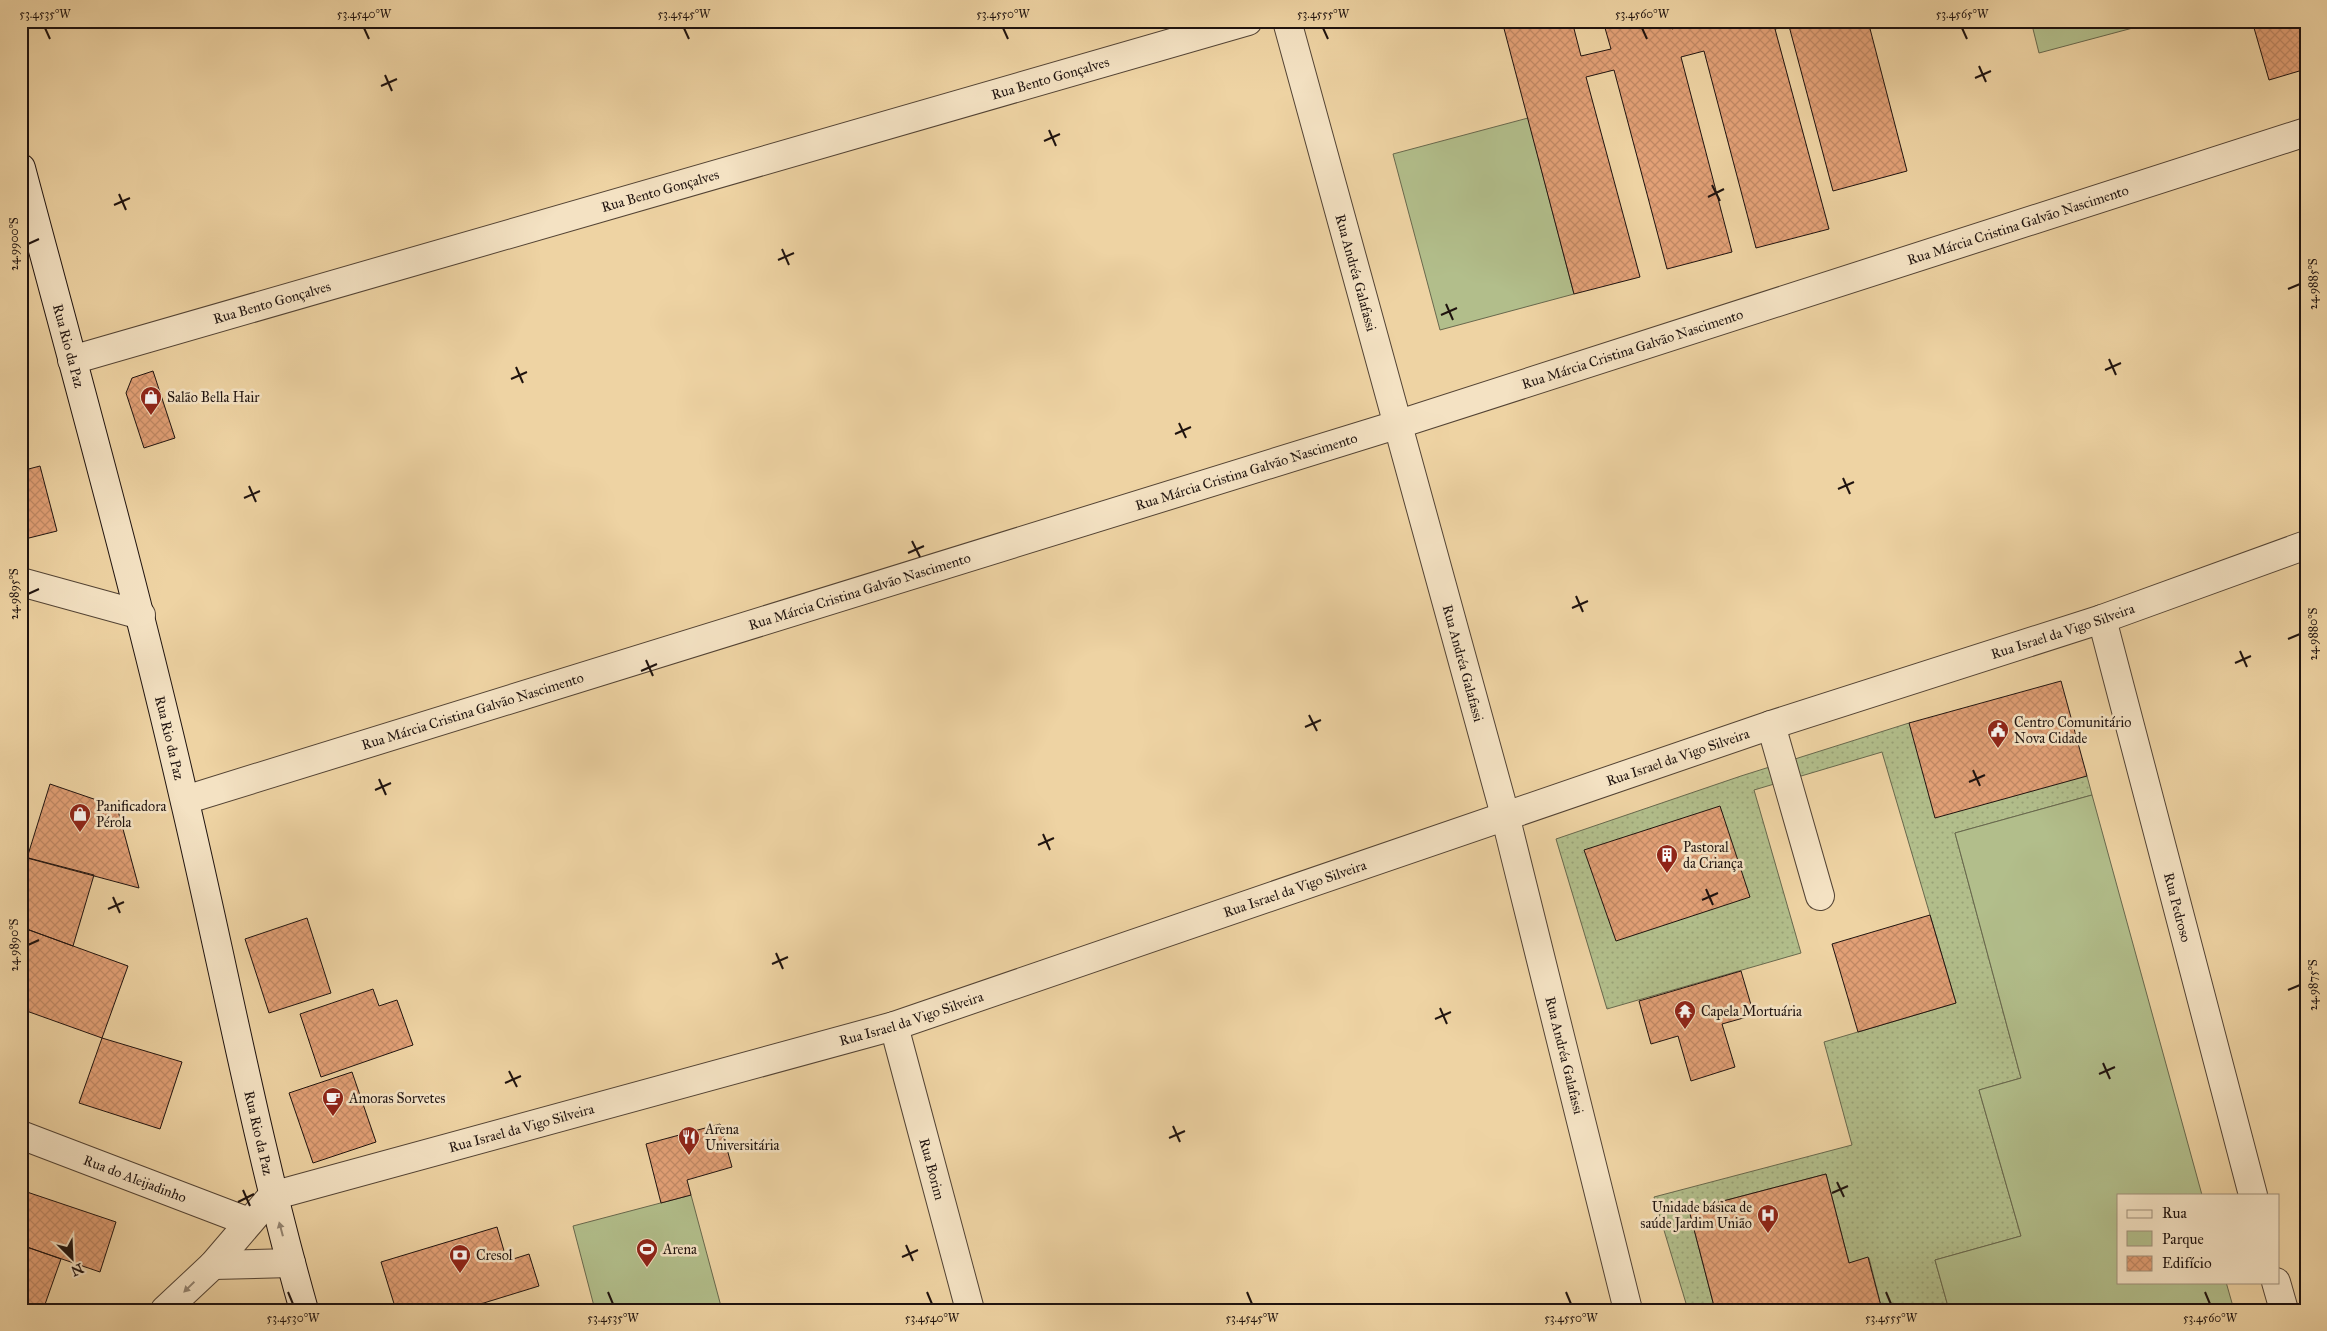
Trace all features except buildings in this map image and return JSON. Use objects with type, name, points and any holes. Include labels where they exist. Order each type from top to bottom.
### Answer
[{"type":"street","name":"Rua Bento Gonçalves","points":[[72,360],[1248,21]]},
{"type":"street","name":"Rua Andréa Galafassi","points":[[1288,21],[1396,424],[1505,815],[1628,1310]]},
{"type":"street","name":"Rua Márcia Cristina Galvão Nascimento","points":[[185,800],[1396,424],[2306,132]]},
{"type":"street","name":"Rua Rio da Paz","points":[[21,168],[141,615],[185,800],[272,1196],[304,1310]]},
{"type":"street","name":"Rua Israel da Vigo Silveira","points":[[272,1196],[894,1026],[1771,724],[2102,619],[2306,545]]},
{"type":"street","points":[[21,582],[141,615]]},
{"type":"street","name":"Rua Pedroso","points":[[2102,619],[2254,1194]]},
{"type":"street","points":[[1771,724],[1820,896]]},
{"type":"street","name":"Rua Borim","points":[[894,1026],[970,1310]]},
{"type":"street","name":"Rua do Aleijadinho","points":[[21,1135],[248,1222]]},
{"type":"street","points":[[166,1310],[213,1265],[272,1196]]},
{"type":"street","points":[[213,1265],[291,1263]]},
{"type":"street","points":[[2277,1284],[2284,1310]]},
{"type":"green space","points":[[2031,21],[2159,21],[2039,53]]},
{"type":"green space","points":[[1528,118],[1574,294],[1440,330],[1393,154]]},
{"type":"green space","points":[[1909,723],[2087,776],[2092,795],[1955,833],[2021,1078],[1979,1090],[2021,1236],[1935,1260],[1949,1310],[1882,1310],[1869,1258],[1849,1263],[1826,1174],[1689,1210],[1715,1310],[1688,1310],[1654,1197],[1852,1145],[1824,1042],[1956,1003],[1882,752],[1754,790],[1801,953],[1607,1009],[1556,839],[1741,776]]},
{"type":"green space","points":[[2092,795],[2202,1194],[2117,1194],[2117,1284],[2227,1284],[2234,1310],[1949,1310],[1935,1260],[2021,1236],[1979,1090],[2021,1078],[1955,833]]},
{"type":"green space","name":"Arena","points":[[691,1195],[722,1310],[595,1310],[573,1226]]},
{"type":"place","name":"Salão Bella Hair","points":[[151,416]]},
{"type":"place","name":"Centro Comunitário Nova Cidade","points":[[1998,749]]},
{"type":"place","name":"Panificadora Pérola","points":[[80,833]]},
{"type":"place","name":"Pastoral da Criança","points":[[1667,874]]},
{"type":"place","name":"Capela Mortuária","points":[[1685,1030]]},
{"type":"place","name":"Amoras Sorvetes","points":[[333,1117]]},
{"type":"place","name":"Arena Universitária","points":[[689,1156]]},
{"type":"place","name":"Unidade básica de saúde Jardim União","points":[[1768,1234]]},
{"type":"place","name":"Arena","points":[[647,1268]]},
{"type":"place","name":"Cresol","points":[[460,1274]]}]
